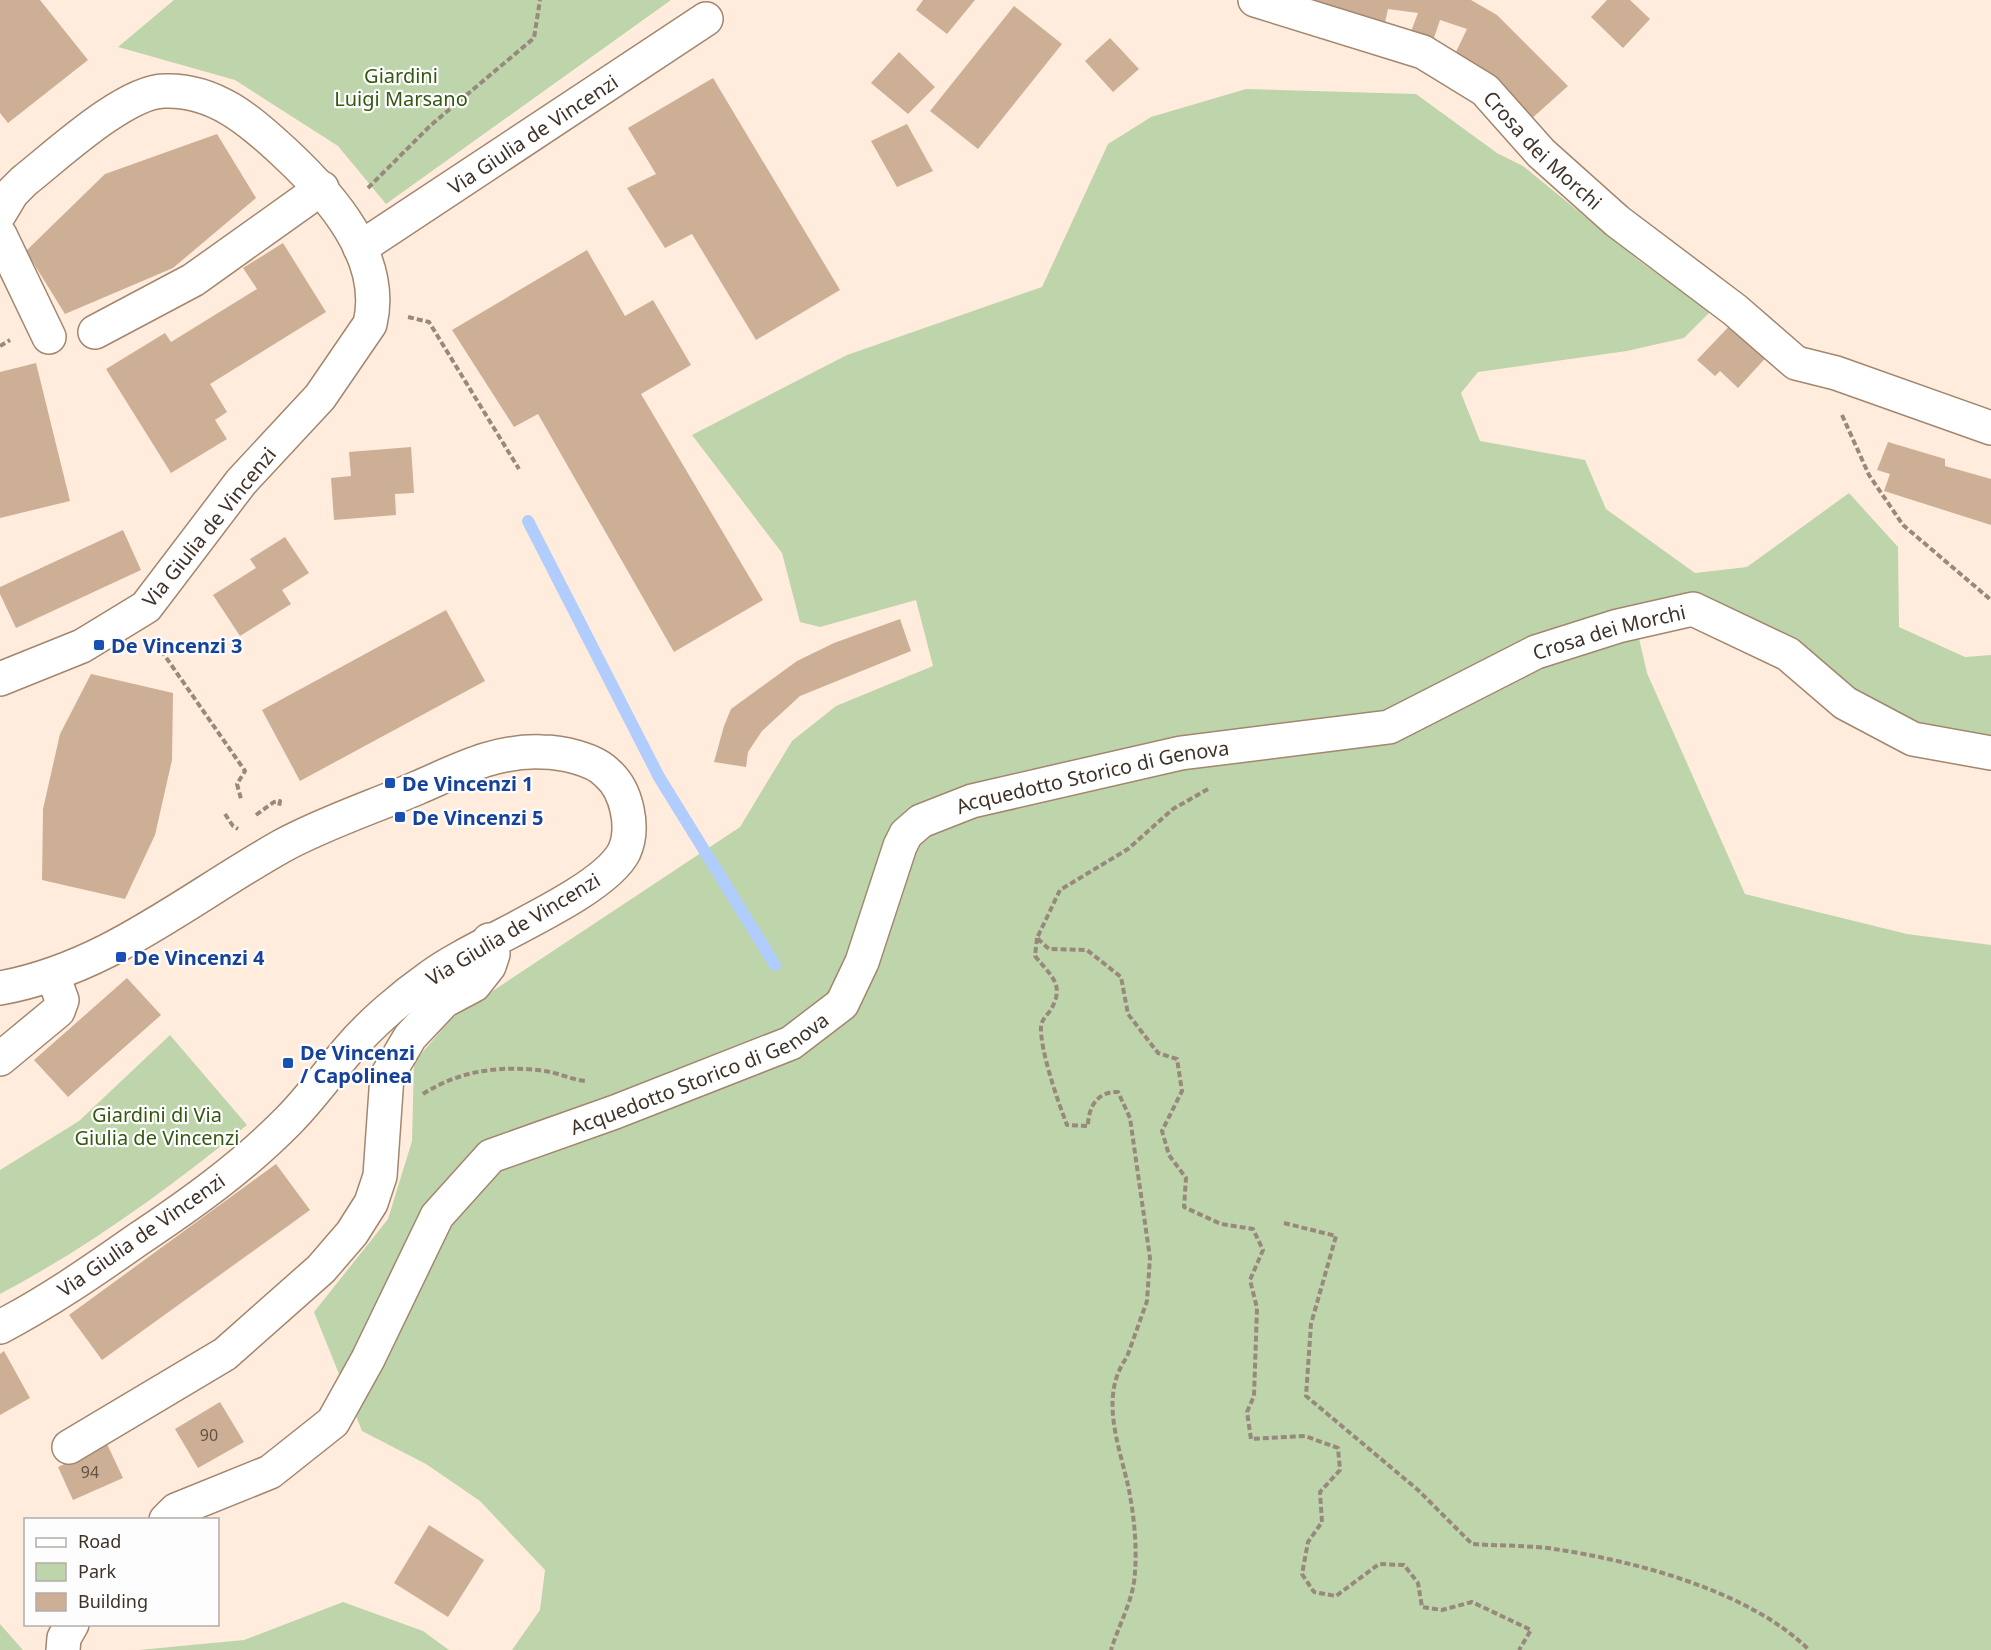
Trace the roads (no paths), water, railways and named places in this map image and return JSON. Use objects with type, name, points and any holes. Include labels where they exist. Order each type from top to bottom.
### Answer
[{"type":"street","name":"Crosa dei Morchi","points":[[1255,0],[1423,52],[1485,90],[1541,153],[1617,221],[1735,310],[1796,363],[1836,373],[1991,428]]},
{"type":"street","name":"Via Giulia de Vincenzi","points":[[360,248],[706,19]]},
{"type":"street","name":"Via Giulia de Vincenzi","points":[[0,213],[12,193],[24,182],[123,105],[162,91],[198,94],[246,117],[322,188],[341,214],[360,248],[370,279],[373,310],[370,324],[320,397],[241,482],[146,607],[82,646],[0,679]]},
{"type":"street","points":[[95,332],[193,280],[322,188]]},
{"type":"street","points":[[0,235],[49,337]]},
{"type":"street","name":"Crosa dei Morchi","points":[[1280,740],[1389,727],[1536,652],[1618,626],[1693,609],[1788,654],[1845,703],[1913,739],[1991,753]]},
{"type":"street","name":"Acquedotto Storico di Genova","points":[[168,1518],[176,1510],[270,1472],[333,1422],[368,1359],[437,1216],[491,1156],[615,1112],[791,1042],[842,1004],[862,962],[900,846],[906,834],[921,821],[972,801],[1170,756],[1280,740]]},
{"type":"street","name":"Via Giulia de Vincenzi","points":[[0,988],[53,976],[117,948],[284,845],[495,755],[541,751],[571,755],[607,772],[625,800],[630,825],[624,850],[610,869],[586,889],[489,940],[426,979],[352,1045],[291,1118],[249,1159],[183,1209],[109,1260],[0,1328]]},
{"type":"street","points":[[69,1447],[225,1354],[321,1269],[352,1233],[370,1203],[380,1176],[387,1076],[410,1036],[444,1001],[474,984],[489,966],[493,954],[489,940]]},
{"type":"street","points":[[0,1059],[57,1011],[62,1000],[53,976]]},
{"type":"street","points":[[63,1650],[64,1638],[71,1626]]},
{"type":"waterway","points":[[528,521],[659,777],[775,965]]},
{"type":"place","name":"De Vincenzi 3","points":[[99,645]]},
{"type":"place","name":"De Vincenzi 1","points":[[390,783]]},
{"type":"place","name":"De Vincenzi 5","points":[[400,817]]},
{"type":"place","name":"De Vincenzi 4","points":[[121,957]]},
{"type":"place","name":"De Vincenzi / Capolinea","points":[[288,1063]]},
{"type":"park label","name":"Giardini Luigi Marsano","points":[[401,86]]},
{"type":"park label","name":"Giardini di Via Giulia de Vincenzi","points":[[157,1126]]}]
